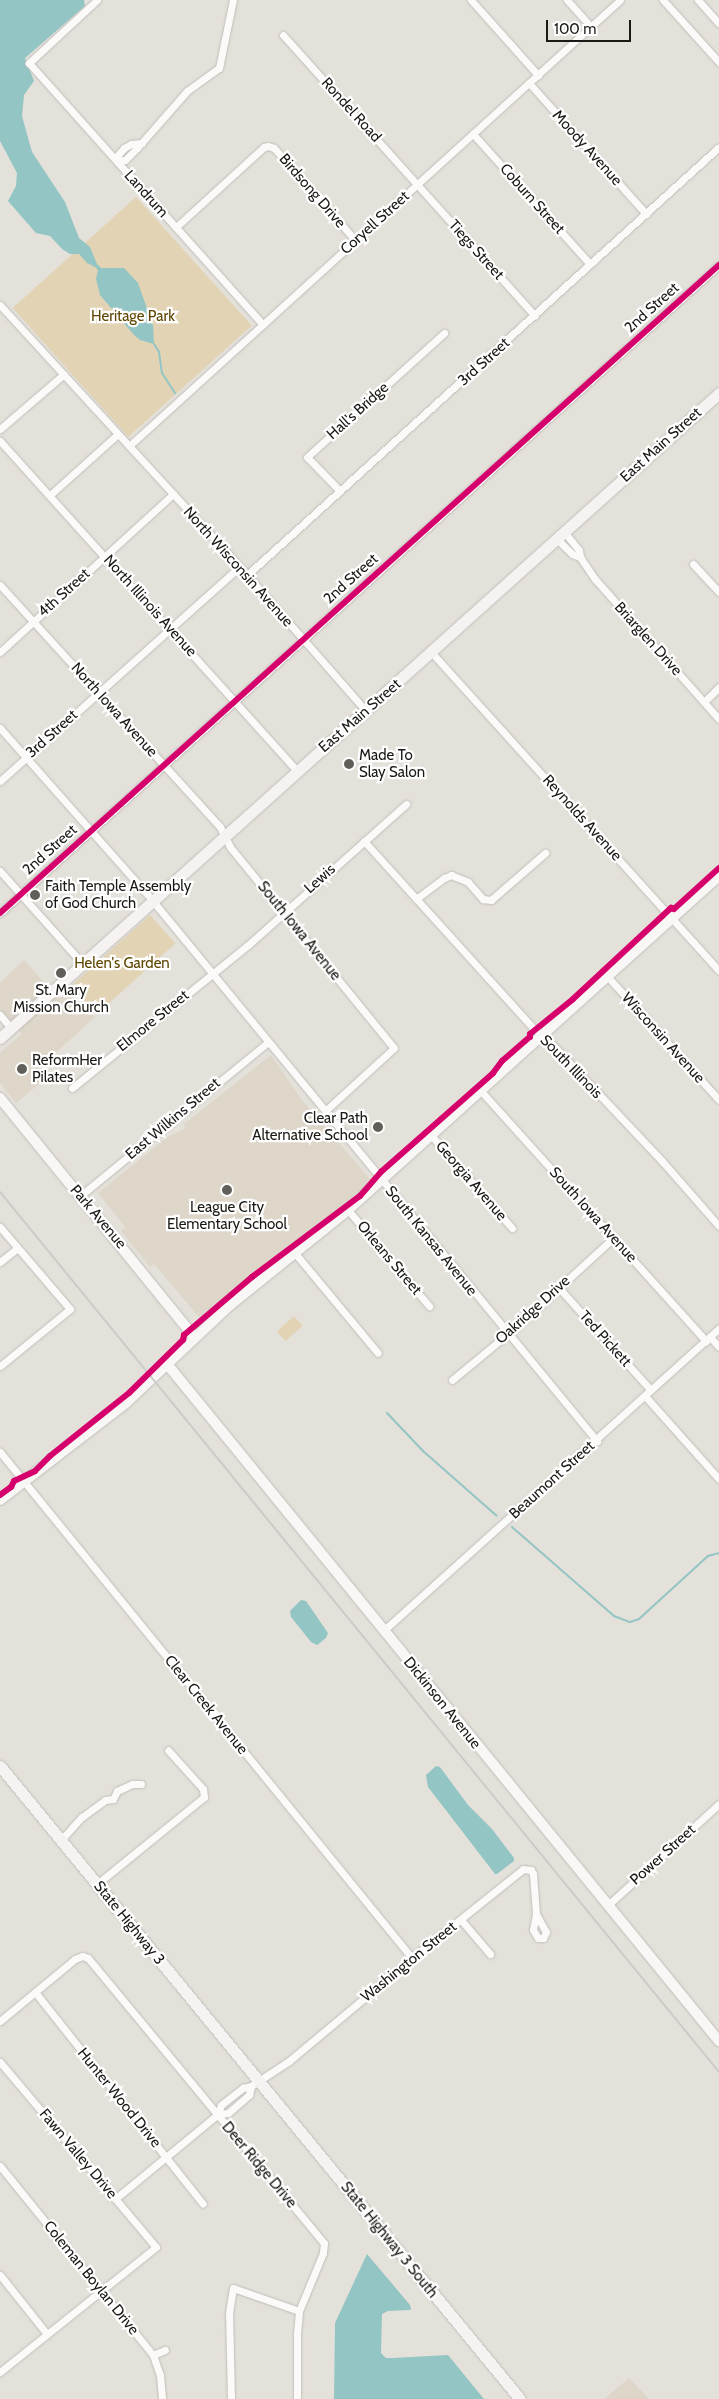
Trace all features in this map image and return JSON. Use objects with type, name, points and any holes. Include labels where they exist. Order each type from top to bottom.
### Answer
[{"type":"main road","name":"East Main Street","points":[[0,1038],[82,962],[432,653],[719,393]]},
{"type":"main road","name":"State Highway 3","points":[[0,1766],[97,1884],[255,2084]]},
{"type":"main road","name":"State Highway 3 South","points":[[255,2084],[520,2399]]},
{"type":"street","name":"Landrum","points":[[97,0],[29,63],[263,325]]},
{"type":"street","points":[[117,161],[118,155],[124,148],[131,144],[142,143],[187,91],[219,68],[233,0]]},
{"type":"street","points":[[471,0],[538,75]]},
{"type":"street","points":[[567,0],[591,27]]},
{"type":"street","name":"Coryell Street","points":[[129,446],[620,0]]},
{"type":"street","points":[[663,0],[719,62]]},
{"type":"street","points":[[698,0],[719,23]]},
{"type":"street","name":"Rondel Road","points":[[284,36],[418,184]]},
{"type":"street","name":"Moody Avenue","points":[[529,83],[646,214]]},
{"type":"street","name":"Coburn Street","points":[[474,134],[590,264]]},
{"type":"street","name":"Birdsong Drive","points":[[176,227],[264,147],[268,146],[274,148],[356,241]]},
{"type":"street","name":"3rd Street","points":[[247,575],[535,316],[719,147]]},
{"type":"street","name":"Tiegs Street","points":[[418,184],[535,316]]},
{"type":"street","name":"2nd Street","points":[[0,913],[719,264]]},
{"type":"street","points":[[0,305],[118,434],[50,495]]},
{"type":"street","name":"Hall's Bridge","points":[[340,492],[307,456],[444,333]]},
{"type":"street","points":[[0,429],[64,374]]},
{"type":"street","name":"North Wisconsin Avenue","points":[[118,434],[247,575],[366,711]]},
{"type":"street","name":"North Illinois Avenue","points":[[0,441],[298,772]]},
{"type":"street","name":"4th Street","points":[[0,652],[173,494]]},
{"type":"street","name":"Briarglen Drive","points":[[561,536],[579,550],[580,557],[595,580],[719,718]]},
{"type":"street","points":[[693,564],[719,592]]},
{"type":"street","name":"3rd Street","points":[[0,781],[238,567]]},
{"type":"street","name":"North Iowa Avenue","points":[[0,585],[220,827],[225,837]]},
{"type":"street","name":"Reynolds Avenue","points":[[432,653],[719,971]]},
{"type":"street","points":[[704,702],[719,687]]},
{"type":"street","name":"South Kansas Avenue","points":[[0,728],[152,900],[507,1334],[597,1440]]},
{"type":"street","name":"Lewis","points":[[212,973],[248,945],[406,804]]},
{"type":"street","name":"South Iowa Avenue","points":[[225,837],[230,847],[394,1048],[325,1111]]},
{"type":"street","name":"South Illinois","points":[[364,841],[541,1035],[655,1154],[719,1226]]},
{"type":"street","points":[[416,899],[451,875],[468,882],[484,899],[492,900],[544,854]]},
{"type":"street","points":[[0,871],[82,962]]},
{"type":"street","points":[[0,1500],[126,1403],[194,1337],[294,1252],[348,1210],[430,1134],[719,876]]},
{"type":"street","name":"Elmore Street","points":[[72,1088],[212,973]]},
{"type":"street","name":"Wisconsin Avenue","points":[[607,976],[719,1100]]},
{"type":"street","points":[[0,1015],[11,1028]]},
{"type":"street","name":"East Wilkins Street","points":[[80,1196],[268,1042]]},
{"type":"street","name":"South Iowa Avenue","points":[[480,1090],[613,1238],[708,1339],[719,1347]]},
{"type":"street","name":"Park Avenue","points":[[0,1098],[194,1337]]},
{"type":"street","name":"Georgia Avenue","points":[[430,1134],[512,1228]]},
{"type":"street","name":"Orleans Street","points":[[348,1210],[429,1306]]},
{"type":"street","points":[[0,1227],[70,1309],[0,1366]]},
{"type":"street","name":"Oakridge Drive","points":[[452,1380],[507,1334],[613,1238]]},
{"type":"street","points":[[0,1262],[18,1248]]},
{"type":"street","points":[[294,1252],[378,1352]]},
{"type":"street","name":"Ted Pickett","points":[[559,1288],[651,1390]]},
{"type":"street","name":"Beaumont Street","points":[[383,1631],[719,1328]]},
{"type":"street","name":"Dickinson Avenue","points":[[167,1364],[383,1631],[719,2040]]},
{"type":"street","points":[[644,1396],[719,1479]]},
{"type":"street","name":"Clear Creek Avenue","points":[[0,1452],[412,1958]]},
{"type":"street","points":[[97,1884],[204,1797],[203,1789],[168,1750]]},
{"type":"street","points":[[61,1840],[82,1817],[104,1800],[113,1798],[117,1791],[126,1786],[141,1784]]},
{"type":"street","name":"Power Street","points":[[608,1905],[719,1804]]},
{"type":"street","name":"Washington Street","points":[[116,2199],[218,2114],[228,2112],[249,2095],[255,2084],[289,2061],[412,1958],[526,1869],[534,1874],[536,1914]]},
{"type":"street","points":[[461,1920],[490,1954]]},
{"type":"street","name":"Deer Ridge Drive","points":[[35,1992],[76,1959],[86,1956],[324,2243],[323,2254],[299,2311],[297,2399]]},
{"type":"street","points":[[0,2021],[35,1992]]},
{"type":"street","name":"Hunter Wood Drive","points":[[35,1992],[203,2204]]},
{"type":"street","points":[[708,2027],[719,2026]]},
{"type":"street","name":"Fawn Valley Drive","points":[[0,2062],[156,2247],[101,2291]]},
{"type":"street","name":"Coleman Boylan Drive","points":[[0,2166],[153,2355],[160,2375],[162,2399]]},
{"type":"street","points":[[0,2275],[47,2334]]},
{"type":"street","points":[[231,2399],[229,2313],[233,2288],[299,2311]]},
{"type":"street","points":[[0,2372],[101,2291]]},
{"type":"street","points":[[153,2355],[165,2350]]},
{"type":"shaded area","points":[[24,960],[56,996],[68,985],[95,1017],[38,1069],[45,1079],[16,1103],[0,1083],[0,1053],[22,1034],[0,1009],[0,983]]},
{"type":"shaded area","points":[[271,1055],[302,1100],[370,1179],[360,1191],[199,1317],[154,1264],[150,1267],[121,1231],[125,1227],[98,1193],[166,1138],[185,1129],[184,1124]]},
{"type":"shaded area","points":[[629,2378],[649,2399],[604,2399]]},
{"type":"green space","name":"Heritage Park","points":[[136,197],[252,326],[128,437],[13,308]]},
{"type":"green space","name":"Helen's Garden","points":[[150,915],[175,943],[97,1014],[71,986]]},
{"type":"green space","points":[[294,1316],[303,1326],[286,1341],[277,1331]]},
{"type":"water","points":[[0,0],[84,0],[85,6],[25,58],[34,81],[24,95],[22,116],[32,152],[65,202],[79,238],[90,247],[97,264],[101,268],[124,268],[138,283],[153,325],[154,344],[140,340],[134,335],[100,295],[96,279],[98,270],[95,267],[87,263],[79,254],[70,254],[62,249],[50,236],[36,233],[8,201],[16,186],[17,173],[0,141]]},
{"type":"water","points":[[301,1600],[306,1601],[328,1633],[326,1638],[317,1645],[311,1642],[291,1617],[290,1611]]},
{"type":"water","points":[[436,1766],[440,1767],[468,1805],[492,1829],[514,1858],[514,1861],[497,1874],[495,1874],[428,1787],[426,1775]]},
{"type":"water","points":[[367,2254],[410,2305],[411,2310],[388,2311],[382,2314],[381,2353],[386,2358],[448,2355],[484,2399],[334,2399],[335,2323]]},
{"type":"waterway","points":[[154,344],[159,352],[162,373],[175,393]]},
{"type":"waterway","points":[[387,1413],[423,1451],[497,1516]]},
{"type":"waterway","points":[[512,1527],[614,1616],[630,1622],[639,1619],[708,1556],[719,1553]]},
{"type":"railway","points":[[0,1192],[719,2072]]},
{"type":"cycle path","points":[[0,913],[719,265]]},
{"type":"cycle path","points":[[0,1495],[11,1487],[14,1481],[35,1471],[50,1456],[129,1393],[183,1340],[184,1335],[252,1277],[360,1196],[382,1171],[493,1073],[502,1061],[530,1037],[530,1034],[573,999],[671,908],[674,909],[719,868]]},
{"type":"place","name":"Made To Slay Salon","points":[[349,764]]},
{"type":"place","name":"Faith Temple Assembly of God Church","points":[[35,895]]},
{"type":"place","name":"St. Mary Mission Church","points":[[61,973]]},
{"type":"place","name":"ReformHer Pilates","points":[[22,1069]]},
{"type":"place","name":"Clear Path Alternative School","points":[[378,1127]]},
{"type":"place","name":"League City Elementary School","points":[[227,1190]]}]
